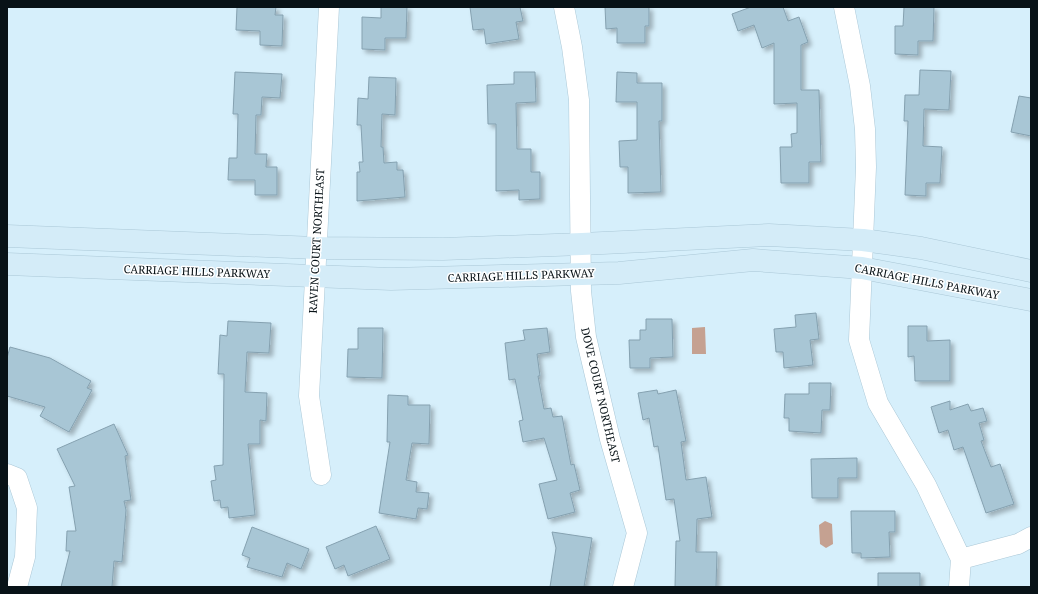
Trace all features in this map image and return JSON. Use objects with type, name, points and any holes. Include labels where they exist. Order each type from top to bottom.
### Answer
[{"type":"street","name":"RAVEN COURT NORTHEAST","points":[[321,475],[309,396],[329,7]]},
{"type":"street","name":"DOVE COURT NORTHEAST","points":[[564,7],[572,48],[579,100],[582,244],[581,272],[586,337],[610,438],[637,533],[623,587]]},
{"type":"street","points":[[844,7],[860,86],[865,129],[866,167],[859,340],[878,403],[926,485],[961,559],[959,587]]},
{"type":"street","points":[[7,236],[316,248],[443,248],[582,244],[769,235],[863,240],[921,248],[1031,271]]},
{"type":"street","name":"CARRIAGE HILLS PARKWAY","points":[[7,264],[390,279],[581,272],[619,273],[754,260],[862,268],[1031,300]]},
{"type":"street","points":[[7,474],[17,478],[27,508],[25,557],[17,587]]},
{"type":"street","points":[[961,559],[1018,544],[1031,537]]},
{"type":"shaded area","points":[[705,327],[706,354],[692,354],[692,328]]},
{"type":"shaded area","points":[[825,521],[832,524],[833,544],[826,548],[820,544],[819,525]]},
{"type":"building","points":[[237,7],[276,7],[275,15],[283,15],[282,46],[260,45],[260,31],[236,30]]},
{"type":"building","points":[[381,7],[407,7],[406,38],[385,38],[385,50],[362,49],[362,17],[381,18]]},
{"type":"building","points":[[470,7],[520,7],[523,21],[516,22],[519,39],[486,44],[484,29],[473,30]]},
{"type":"building","points":[[605,7],[649,7],[649,26],[645,26],[645,43],[617,43],[617,28],[606,29]]},
{"type":"building","points":[[751,7],[783,7],[788,21],[799,17],[808,42],[801,45],[801,90],[819,90],[821,162],[809,162],[809,183],[781,183],[780,147],[792,147],[791,134],[797,133],[797,103],[774,104],[774,43],[762,48],[754,25],[738,31],[732,14]]},
{"type":"building","points":[[904,7],[934,7],[933,41],[918,41],[918,55],[895,54],[895,26],[903,26]]},
{"type":"building","points":[[920,70],[951,71],[949,110],[924,109],[923,146],[942,147],[940,183],[926,183],[926,196],[905,195],[908,121],[904,121],[905,95],[919,95]]},
{"type":"building","points":[[235,72],[282,74],[280,98],[262,97],[261,115],[256,115],[255,154],[267,154],[266,167],[277,167],[277,195],[255,195],[255,180],[228,180],[229,158],[237,158],[238,114],[233,114]]},
{"type":"building","points":[[514,72],[535,72],[536,102],[516,103],[517,149],[531,149],[531,172],[540,172],[540,199],[519,200],[519,190],[496,191],[496,124],[488,124],[487,85],[514,84]]},
{"type":"building","points":[[617,72],[637,73],[637,83],[662,83],[662,121],[659,121],[661,192],[628,193],[628,167],[620,167],[619,141],[637,140],[637,102],[616,102]]},
{"type":"building","points":[[369,77],[396,78],[395,115],[382,114],[381,147],[383,147],[384,163],[397,162],[397,170],[403,170],[405,197],[357,201],[357,172],[360,172],[359,162],[363,162],[361,125],[357,125],[358,98],[368,99]]},
{"type":"building","points":[[1019,96],[1031,98],[1031,136],[1011,132]]},
{"type":"building","points":[[816,313],[819,339],[810,340],[813,365],[784,368],[783,352],[776,352],[774,329],[796,327],[795,315]]},
{"type":"building","points":[[646,319],[672,319],[673,357],[650,358],[650,368],[630,368],[629,340],[640,340],[640,330],[646,330]]},
{"type":"building","points":[[228,321],[271,323],[269,353],[247,352],[245,392],[267,393],[266,421],[260,420],[260,444],[248,444],[255,515],[229,518],[228,507],[221,508],[220,500],[214,501],[211,481],[216,480],[214,466],[223,465],[224,374],[218,374],[220,335],[227,336]]},
{"type":"building","points":[[908,326],[927,326],[927,341],[950,340],[950,381],[915,381],[914,356],[908,357]]},
{"type":"building","points":[[358,328],[383,328],[382,378],[347,377],[348,349],[358,349]]},
{"type":"building","points":[[547,328],[550,352],[537,354],[540,376],[538,376],[544,409],[551,408],[553,417],[562,416],[571,465],[574,464],[580,490],[570,493],[575,512],[548,519],[539,484],[557,480],[544,438],[523,442],[519,421],[523,420],[515,379],[509,380],[505,343],[525,340],[523,330]]},
{"type":"building","points":[[10,347],[50,358],[91,381],[87,388],[92,390],[69,432],[40,416],[45,407],[7,396],[7,358]]},
{"type":"building","points":[[809,383],[831,383],[830,410],[822,410],[821,433],[789,431],[789,418],[784,418],[785,394],[809,394]]},
{"type":"building","points":[[657,390],[658,394],[676,390],[686,441],[681,442],[686,480],[706,477],[712,517],[697,519],[696,552],[717,552],[716,587],[675,587],[676,541],[680,541],[674,499],[666,500],[658,446],[654,447],[649,418],[643,420],[638,393]]},
{"type":"building","points":[[388,395],[408,396],[408,405],[430,405],[429,444],[412,443],[406,480],[417,482],[416,492],[429,493],[427,509],[418,508],[416,519],[379,513],[390,442],[387,442]]},
{"type":"building","points":[[950,401],[950,410],[968,404],[971,411],[983,408],[987,421],[979,423],[984,440],[981,441],[991,467],[1000,464],[1014,504],[986,513],[963,447],[954,450],[948,430],[939,433],[931,407]]},
{"type":"building","points":[[114,424],[128,455],[125,456],[131,500],[124,501],[126,510],[122,562],[114,561],[112,587],[61,587],[70,551],[66,551],[67,531],[76,531],[69,487],[75,486],[57,449]]},
{"type":"building","points":[[857,458],[857,478],[838,478],[838,498],[812,498],[811,459]]},
{"type":"building","points":[[851,511],[895,511],[895,532],[889,532],[890,557],[861,558],[861,553],[852,553]]},
{"type":"building","points":[[376,526],[390,559],[348,576],[344,565],[335,569],[326,547]]},
{"type":"building","points":[[252,527],[309,549],[301,569],[287,563],[282,577],[247,567],[250,558],[242,555]]},
{"type":"building","points":[[552,532],[592,538],[584,587],[550,587],[556,548]]},
{"type":"building","points":[[878,573],[920,573],[920,587],[878,587]]}]
